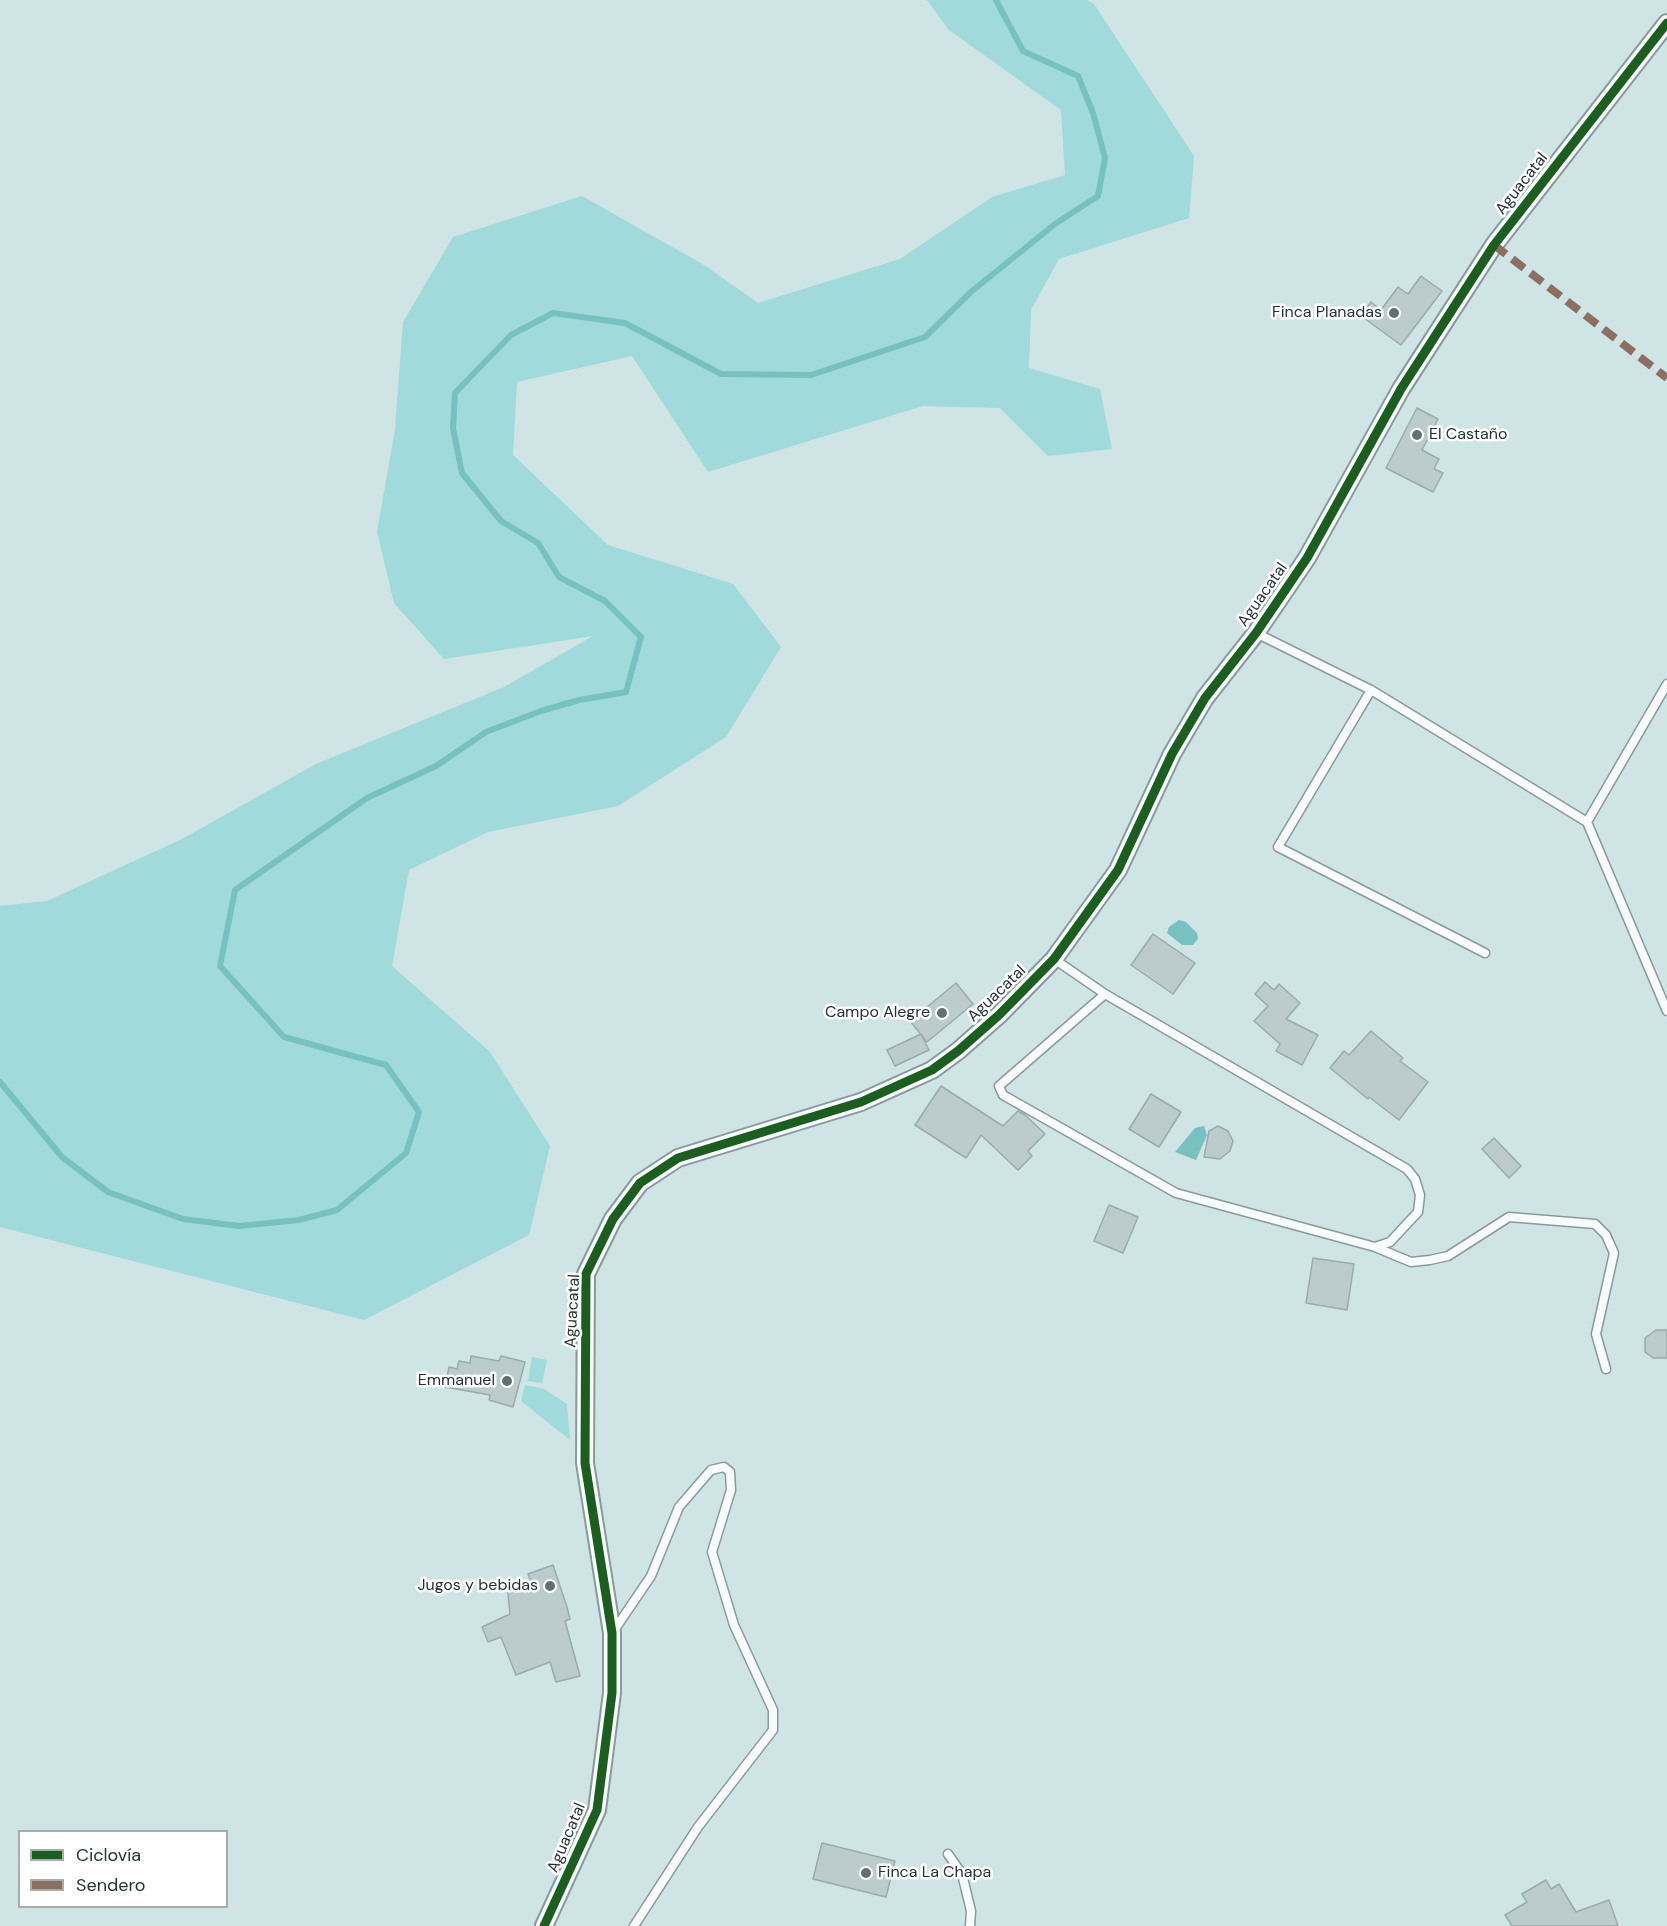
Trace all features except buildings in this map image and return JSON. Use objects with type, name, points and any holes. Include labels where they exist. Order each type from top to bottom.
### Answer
[{"type":"street","name":"Aguacatal","points":[[544,1926],[597,1810],[612,1693],[612,1633],[585,1463],[586,1274],[613,1219],[640,1183],[678,1158],[861,1102],[932,1070],[958,1051],[999,1015],[1054,959],[1118,870],[1172,754],[1205,698],[1256,633],[1307,558],[1401,388],[1494,245],[1667,23]]},
{"type":"lane","points":[[1256,633],[1371,690],[1587,822],[1667,1011]]},
{"type":"lane","points":[[1587,822],[1667,684]]},
{"type":"lane","points":[[1371,690],[1278,847],[1485,953]]},
{"type":"lane","points":[[1054,959],[1105,994],[1407,1169],[1416,1179],[1420,1195],[1418,1212],[1390,1242],[1375,1247]]},
{"type":"lane","points":[[1105,994],[999,1086],[1004,1095],[1176,1193],[1375,1247],[1411,1262],[1448,1256],[1509,1217],[1595,1224],[1606,1235],[1614,1253],[1596,1334],[1606,1369]]},
{"type":"lane","points":[[612,1633],[651,1575],[679,1507],[711,1470],[724,1467],[730,1472],[731,1490],[712,1552],[734,1625],[773,1710],[773,1730],[698,1827],[634,1926]]},
{"type":"lane","points":[[948,1854],[962,1874],[971,1911],[970,1926]]},
{"type":"shaded area","points":[[927,0],[1087,0],[1094,4],[1194,156],[1189,218],[1059,259],[1031,310],[1029,368],[1100,389],[1112,449],[1048,456],[1000,408],[923,406],[708,472],[632,356],[517,382],[513,455],[608,545],[733,584],[781,647],[726,737],[618,806],[488,832],[409,870],[392,966],[490,1052],[550,1146],[529,1235],[364,1320],[0,1227],[0,906],[47,901],[182,839],[316,764],[504,687],[593,636],[444,659],[394,603],[377,532],[395,429],[403,322],[453,237],[582,196],[704,265],[758,303],[900,259],[992,197],[1065,175],[1061,110],[949,30]]},
{"type":"shaded area","points":[[1179,920],[1186,922],[1197,933],[1198,939],[1193,945],[1182,945],[1167,933],[1169,927]]},
{"type":"shaded area","points":[[1204,1126],[1207,1135],[1196,1160],[1175,1152],[1195,1128]]},
{"type":"shaded area","points":[[532,1357],[547,1360],[542,1383],[528,1381]]},
{"type":"shaded area","points":[[525,1385],[544,1389],[567,1404],[570,1440],[521,1401]]},
{"type":"waterway","points":[[0,1082],[62,1157],[108,1192],[183,1219],[239,1226],[299,1220],[337,1210],[406,1153],[419,1112],[386,1065],[284,1037],[220,966],[235,890],[367,798],[436,766],[486,732],[541,711],[579,700],[626,692],[641,637],[605,601],[559,577],[538,543],[501,521],[462,473],[453,428],[455,393],[511,335],[553,313],[625,323],[721,374],[811,375],[925,337],[972,291],[1055,224],[1098,196],[1105,158],[1093,113],[1078,76],[1023,51],[996,0]]},
{"type":"marked path","points":[[1494,245],[1667,378]]},
{"type":"cycle path","points":[[544,1926],[597,1810],[612,1693],[612,1633],[585,1463],[586,1274],[613,1219],[640,1183],[678,1158],[861,1102],[932,1070],[958,1051],[999,1015],[1054,959],[1118,870],[1172,754],[1205,698],[1256,633],[1307,558],[1401,389],[1494,245],[1667,23]]},
{"type":"place","name":"Finca Planadas","points":[[1394,313]]},
{"type":"place","name":"El Castaño","points":[[1417,435]]},
{"type":"place","name":"Campo Alegre","points":[[942,1013]]},
{"type":"place","name":"Emmanuel","points":[[507,1381]]},
{"type":"place","name":"Jugos y bebidas","points":[[550,1586]]},
{"type":"place","name":"Finca La Chapa","points":[[866,1873]]}]
